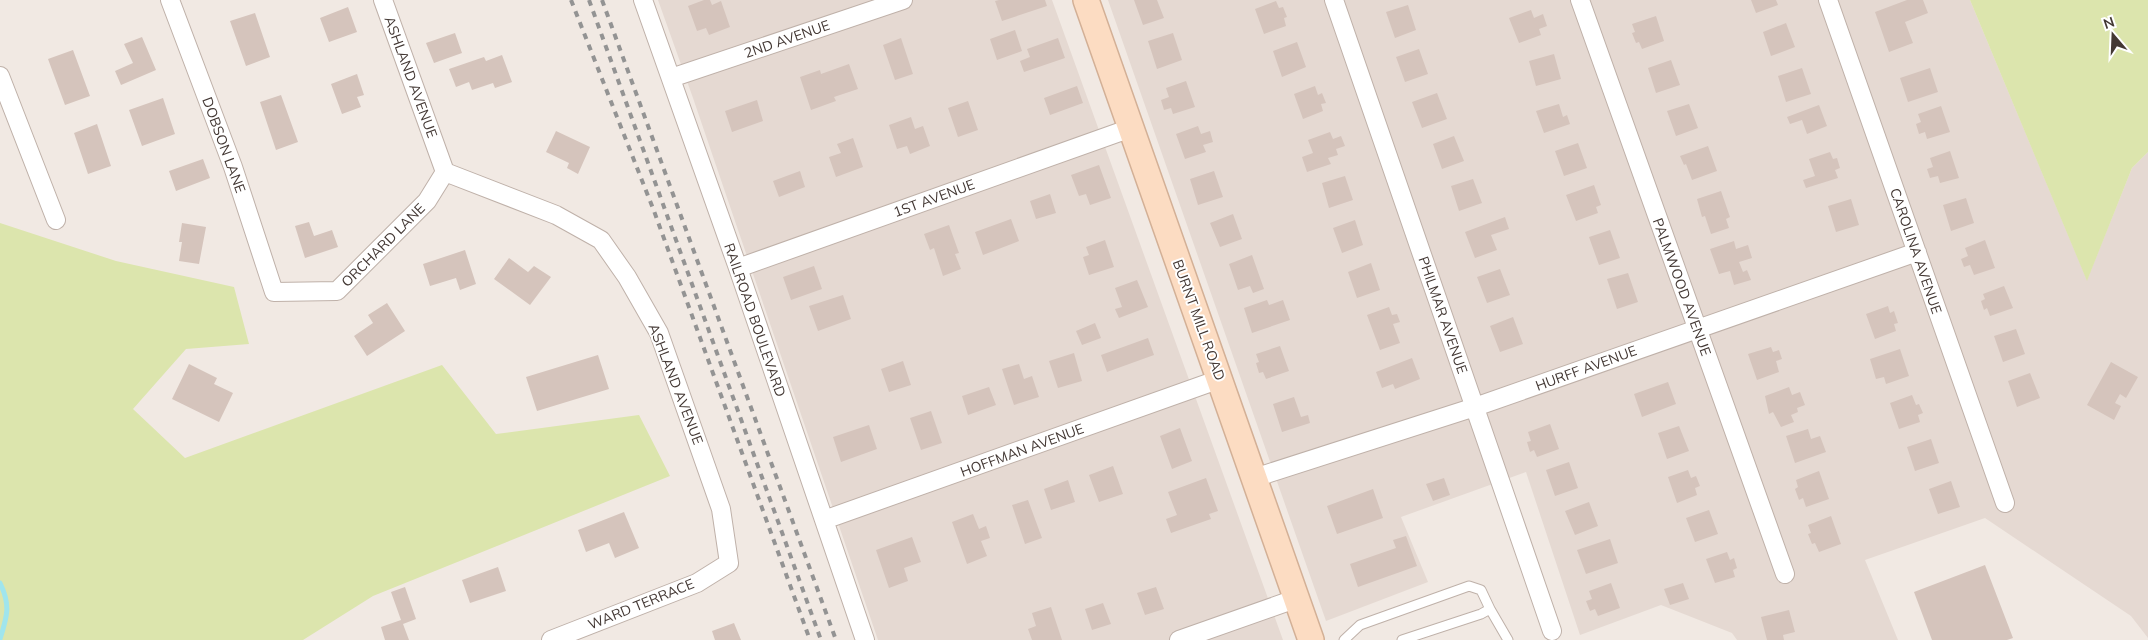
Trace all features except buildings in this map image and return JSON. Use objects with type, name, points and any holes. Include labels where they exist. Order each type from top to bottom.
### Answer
[{"type":"main road","name":"BURNT MILL ROAD","points":[[1086,0],[1298,598],[1311,640]]},
{"type":"street","name":"DOBSON LANE","points":[[170,0],[233,167],[274,292]]},
{"type":"street","name":"ASHLAND AVENUE","points":[[383,0],[445,172],[556,215],[601,240],[627,277],[659,333],[721,509],[729,563]]},
{"type":"street","name":"RAILROAD BOULEVARD","points":[[643,0],[738,268],[865,640]]},
{"type":"street","name":"2ND AVENUE","points":[[671,78],[903,0]]},
{"type":"street","name":"PHILMAR AVENUE","points":[[1334,0],[1552,631]]},
{"type":"street","name":"PALMWOOD AVENUE","points":[[1580,0],[1785,574]]},
{"type":"street","name":"CAROLINA AVENUE","points":[[1828,0],[2004,502]]},
{"type":"street","points":[[0,76],[56,220]]},
{"type":"street","name":"1ST AVENUE","points":[[738,268],[1131,128]]},
{"type":"street","name":"ORCHARD LANE","points":[[274,292],[336,291],[428,201],[445,172]]},
{"type":"street","name":"HURFF AVENUE","points":[[1254,478],[1475,407],[1917,252]]},
{"type":"street","name":"HOFFMAN AVENUE","points":[[824,520],[1220,380]]},
{"type":"street","name":"WARD TERRACE","points":[[551,640],[696,583],[729,563]]},
{"type":"street","points":[[1179,640],[1298,598]]},
{"type":"lane","points":[[1347,639],[1360,625],[1469,586],[1481,590],[1508,640]]},
{"type":"lane","points":[[1402,640],[1481,614],[1490,609]]},
{"type":"shaded area","points":[[658,0],[1052,0],[1283,640],[878,640]]},
{"type":"shaded area","points":[[1108,0],[1970,0],[2087,280],[2132,168],[2148,152],[2148,638],[2131,616],[1985,518],[1865,560],[1898,640],[1737,640],[1732,633],[1661,605],[1580,635],[1526,472],[1401,517],[1428,582],[1326,621]]},
{"type":"green space","points":[[1970,0],[2148,0],[2148,152],[2132,168],[2087,281]]},
{"type":"green space","points":[[0,223],[116,261],[234,287],[249,344],[186,349],[133,409],[185,458],[442,365],[496,434],[639,415],[670,476],[373,596],[303,640],[0,640]]},
{"type":"waterway","points":[[0,583],[7,605],[0,639]]},
{"type":"railway","points":[[571,0],[654,211],[810,640]]},
{"type":"railway","points":[[589,0],[821,640]]},
{"type":"railway","points":[[602,0],[836,640]]}]
